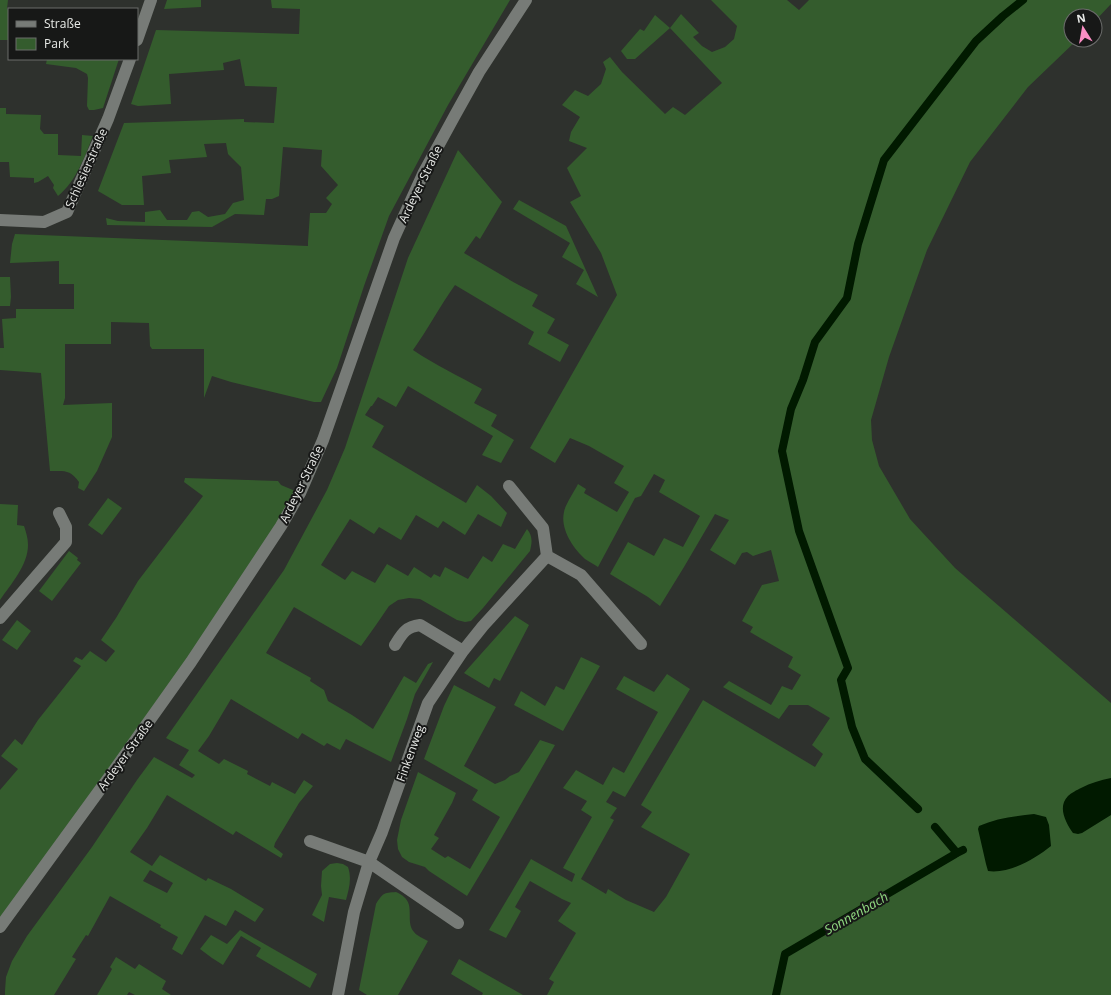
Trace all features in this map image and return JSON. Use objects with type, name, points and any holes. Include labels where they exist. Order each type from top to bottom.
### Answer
[{"type":"street","points":[[138,37],[151,0]]},
{"type":"street","name":"Ardeyer Straße","points":[[0,927],[186,669],[285,519],[307,477],[323,440],[394,238],[424,172],[479,72],[526,0]]},
{"type":"street","name":"Schlesierstraße","points":[[0,220],[44,222],[67,212],[108,119],[130,60]]},
{"type":"street","points":[[509,486],[543,528],[547,556],[581,575],[641,644]]},
{"type":"street","points":[[0,618],[66,542],[66,527],[59,513]]},
{"type":"street","name":"Finkenweg","points":[[338,995],[354,912],[369,862],[382,832],[428,703],[463,651],[483,626],[547,556]]},
{"type":"street","points":[[395,645],[405,630],[412,626],[420,625],[463,651]]},
{"type":"street","points":[[310,841],[369,862],[458,923]]},
{"type":"green space","points":[[0,0],[8,0],[8,40],[0,40]]},
{"type":"green space","points":[[167,0],[201,0],[201,7],[164,9]]},
{"type":"green space","points":[[271,0],[510,0],[448,105],[389,216],[337,368],[321,402],[314,402],[212,376],[204,398],[204,349],[152,349],[150,346],[149,323],[111,322],[111,344],[65,344],[65,398],[63,405],[112,403],[112,437],[97,471],[84,491],[78,488],[79,482],[70,473],[63,471],[50,471],[41,373],[0,370],[0,348],[4,348],[2,319],[16,318],[16,309],[74,309],[74,284],[59,284],[59,261],[10,263],[12,244],[15,234],[308,246],[310,213],[326,213],[332,204],[326,198],[338,185],[321,166],[322,150],[283,147],[279,196],[272,199],[266,199],[264,215],[235,214],[212,227],[107,225],[106,218],[118,221],[145,222],[145,212],[160,210],[167,220],[187,220],[192,212],[199,211],[208,217],[225,214],[233,203],[244,200],[241,167],[228,154],[226,143],[204,144],[207,157],[169,160],[171,173],[142,176],[144,205],[122,205],[98,191],[124,123],[244,119],[244,122],[274,123],[277,87],[245,86],[240,59],[223,63],[224,70],[169,74],[171,104],[138,106],[131,104],[156,30],[299,34],[300,9],[272,8]]},
{"type":"green space","points":[[711,0],[787,0],[799,10],[809,0],[1111,0],[1111,4],[1103,12],[1103,8],[1063,8],[1063,48],[1069,48],[1028,87],[970,162],[927,250],[889,357],[871,420],[872,440],[879,466],[910,519],[955,568],[1111,703],[1111,995],[547,995],[554,982],[549,979],[576,933],[558,921],[571,903],[530,881],[515,907],[521,911],[506,938],[489,930],[531,859],[572,882],[575,874],[563,868],[592,817],[581,810],[587,801],[563,788],[576,770],[603,785],[613,767],[624,773],[658,712],[616,689],[624,676],[654,692],[667,674],[690,689],[625,797],[613,791],[606,802],[617,808],[610,818],[614,820],[581,879],[606,894],[608,889],[626,900],[654,912],[666,897],[690,854],[641,827],[652,812],[641,805],[703,700],[815,767],[823,754],[812,745],[830,718],[808,705],[789,705],[779,719],[723,687],[729,681],[771,705],[782,686],[792,690],[801,675],[788,667],[793,657],[750,632],[753,627],[742,621],[762,585],[779,581],[771,550],[753,556],[747,552],[742,553],[735,565],[710,550],[729,520],[715,514],[660,606],[610,574],[628,542],[654,556],[664,538],[683,547],[700,516],[659,492],[665,480],[654,474],[641,496],[635,498],[598,567],[585,559],[568,538],[563,518],[565,509],[578,484],[586,489],[584,493],[617,512],[629,492],[614,483],[624,466],[589,446],[570,438],[555,463],[530,448],[617,295],[601,253],[570,202],[581,196],[567,168],[587,148],[569,141],[571,132],[580,117],[562,105],[575,90],[588,96],[601,84],[606,69],[603,62],[610,57],[622,72],[665,114],[673,107],[685,115],[722,83],[670,28],[681,14],[699,33],[693,37],[702,46],[712,52],[725,47],[734,39],[737,26]]},
{"type":"green space","points":[[655,15],[670,28],[635,59],[627,59],[621,51],[640,29],[644,31]]},
{"type":"green space","points":[[47,60],[119,60],[103,108],[94,110],[89,110],[87,106],[87,74],[76,68],[46,64]]},
{"type":"green space","points":[[0,108],[6,108],[6,114],[41,115],[40,129],[44,134],[58,134],[58,155],[81,156],[82,135],[93,136],[75,176],[65,190],[58,196],[53,188],[54,185],[48,176],[34,183],[34,178],[10,177],[9,162],[0,162]]},
{"type":"green space","points":[[458,150],[502,202],[480,239],[476,236],[464,253],[538,295],[532,306],[555,319],[547,333],[569,345],[560,362],[528,344],[534,332],[455,285],[413,350],[438,366],[482,389],[474,403],[497,415],[491,426],[514,440],[501,463],[482,455],[493,436],[408,386],[396,407],[378,397],[365,415],[384,426],[372,447],[466,503],[477,485],[491,496],[507,513],[501,527],[478,514],[465,535],[443,521],[438,528],[416,515],[401,540],[379,527],[374,534],[350,519],[321,565],[345,580],[352,571],[375,583],[387,564],[408,576],[414,567],[431,578],[434,574],[440,577],[445,567],[468,579],[483,556],[492,562],[503,544],[515,549],[527,529],[532,540],[530,551],[471,621],[465,622],[457,620],[420,599],[409,598],[398,600],[389,606],[361,646],[294,607],[266,653],[311,678],[310,681],[324,690],[328,701],[373,729],[404,676],[416,683],[428,664],[433,662],[415,694],[391,762],[346,739],[340,750],[327,743],[324,746],[302,733],[298,739],[231,699],[209,736],[198,751],[219,764],[224,759],[248,771],[247,774],[270,786],[272,782],[295,794],[304,780],[313,786],[299,803],[275,843],[274,847],[283,854],[281,858],[236,831],[233,835],[167,795],[130,852],[152,866],[160,855],[206,881],[208,878],[231,889],[264,909],[255,922],[235,910],[226,926],[205,915],[182,955],[172,949],[178,937],[160,927],[161,925],[110,896],[88,936],[86,935],[72,957],[76,959],[54,995],[5,995],[6,977],[12,961],[27,936],[92,847],[154,757],[192,778],[195,775],[179,765],[189,750],[166,738],[284,570],[327,490],[345,448],[408,258]],"holes":[[[150,870],[173,883],[167,893],[143,881]]]},
{"type":"green space","points":[[519,200],[566,226],[598,297],[576,284],[584,270],[562,257],[570,243],[513,209]]},
{"type":"green space","points":[[0,277],[10,277],[10,306],[0,306]]},
{"type":"green space","points":[[185,478],[278,481],[281,485],[300,493],[281,526],[0,927],[0,790],[18,769],[1,756],[15,739],[22,745],[38,720],[81,666],[73,661],[76,657],[82,660],[90,651],[106,662],[115,651],[101,640],[138,581],[203,496],[184,482]]},
{"type":"green space","points":[[108,498],[122,508],[102,535],[88,525]]},
{"type":"green space","points":[[0,504],[18,505],[17,525],[24,526],[28,545],[22,567],[0,600]]},
{"type":"green space","points":[[69,551],[78,558],[77,560],[81,563],[52,601],[39,591]]},
{"type":"green space","points":[[515,616],[529,625],[500,681],[494,678],[489,688],[464,673]]},
{"type":"green space","points":[[17,620],[31,631],[17,650],[2,640]]},
{"type":"green space","points":[[581,657],[600,666],[563,731],[514,705],[521,691],[545,706],[556,686],[564,690]]},
{"type":"green space","points":[[454,685],[496,707],[464,766],[495,784],[519,772],[540,740],[555,745],[467,896],[425,867],[409,862],[402,857],[398,849],[397,840],[401,820],[418,772],[456,793],[434,835],[439,838],[431,849],[445,858],[448,856],[470,869],[500,817],[472,800],[478,790],[424,759],[444,706]]},
{"type":"green space","points":[[337,863],[348,867],[350,884],[346,900],[329,897],[324,922],[312,915],[322,895],[322,871],[330,864]]},
{"type":"green space","points":[[396,892],[407,901],[409,905],[411,928],[418,936],[428,941],[398,995],[367,995],[359,990],[376,904],[384,894]]},
{"type":"green space","points":[[240,930],[317,974],[310,988],[256,956],[261,948],[241,936],[223,965],[200,949],[211,935],[227,944]]},
{"type":"green space","points":[[116,957],[135,969],[139,964],[166,981],[162,989],[171,995],[135,995],[129,992],[127,995],[97,995],[112,969],[110,967]]},
{"type":"green space","points":[[459,959],[523,995],[482,995],[483,993],[451,974]]},
{"type":"shaded area","points":[[1111,778],[1111,815],[1082,833],[1073,833],[1065,820],[1063,805],[1065,800],[1069,795],[1081,788]]},
{"type":"shaded area","points":[[1034,814],[1046,817],[1049,825],[1051,846],[1037,856],[1013,868],[988,871],[978,829],[979,826],[999,819]]},
{"type":"waterway","points":[[918,809],[865,759],[852,727],[841,680],[848,668],[799,531],[782,451],[791,409],[803,380],[815,342],[847,298],[858,244],[884,160],[976,41],[1023,0]]},
{"type":"waterway","points":[[935,827],[957,853]]},
{"type":"waterway","name":"Sonnenbach","points":[[776,995],[785,954],[963,850]]}]
